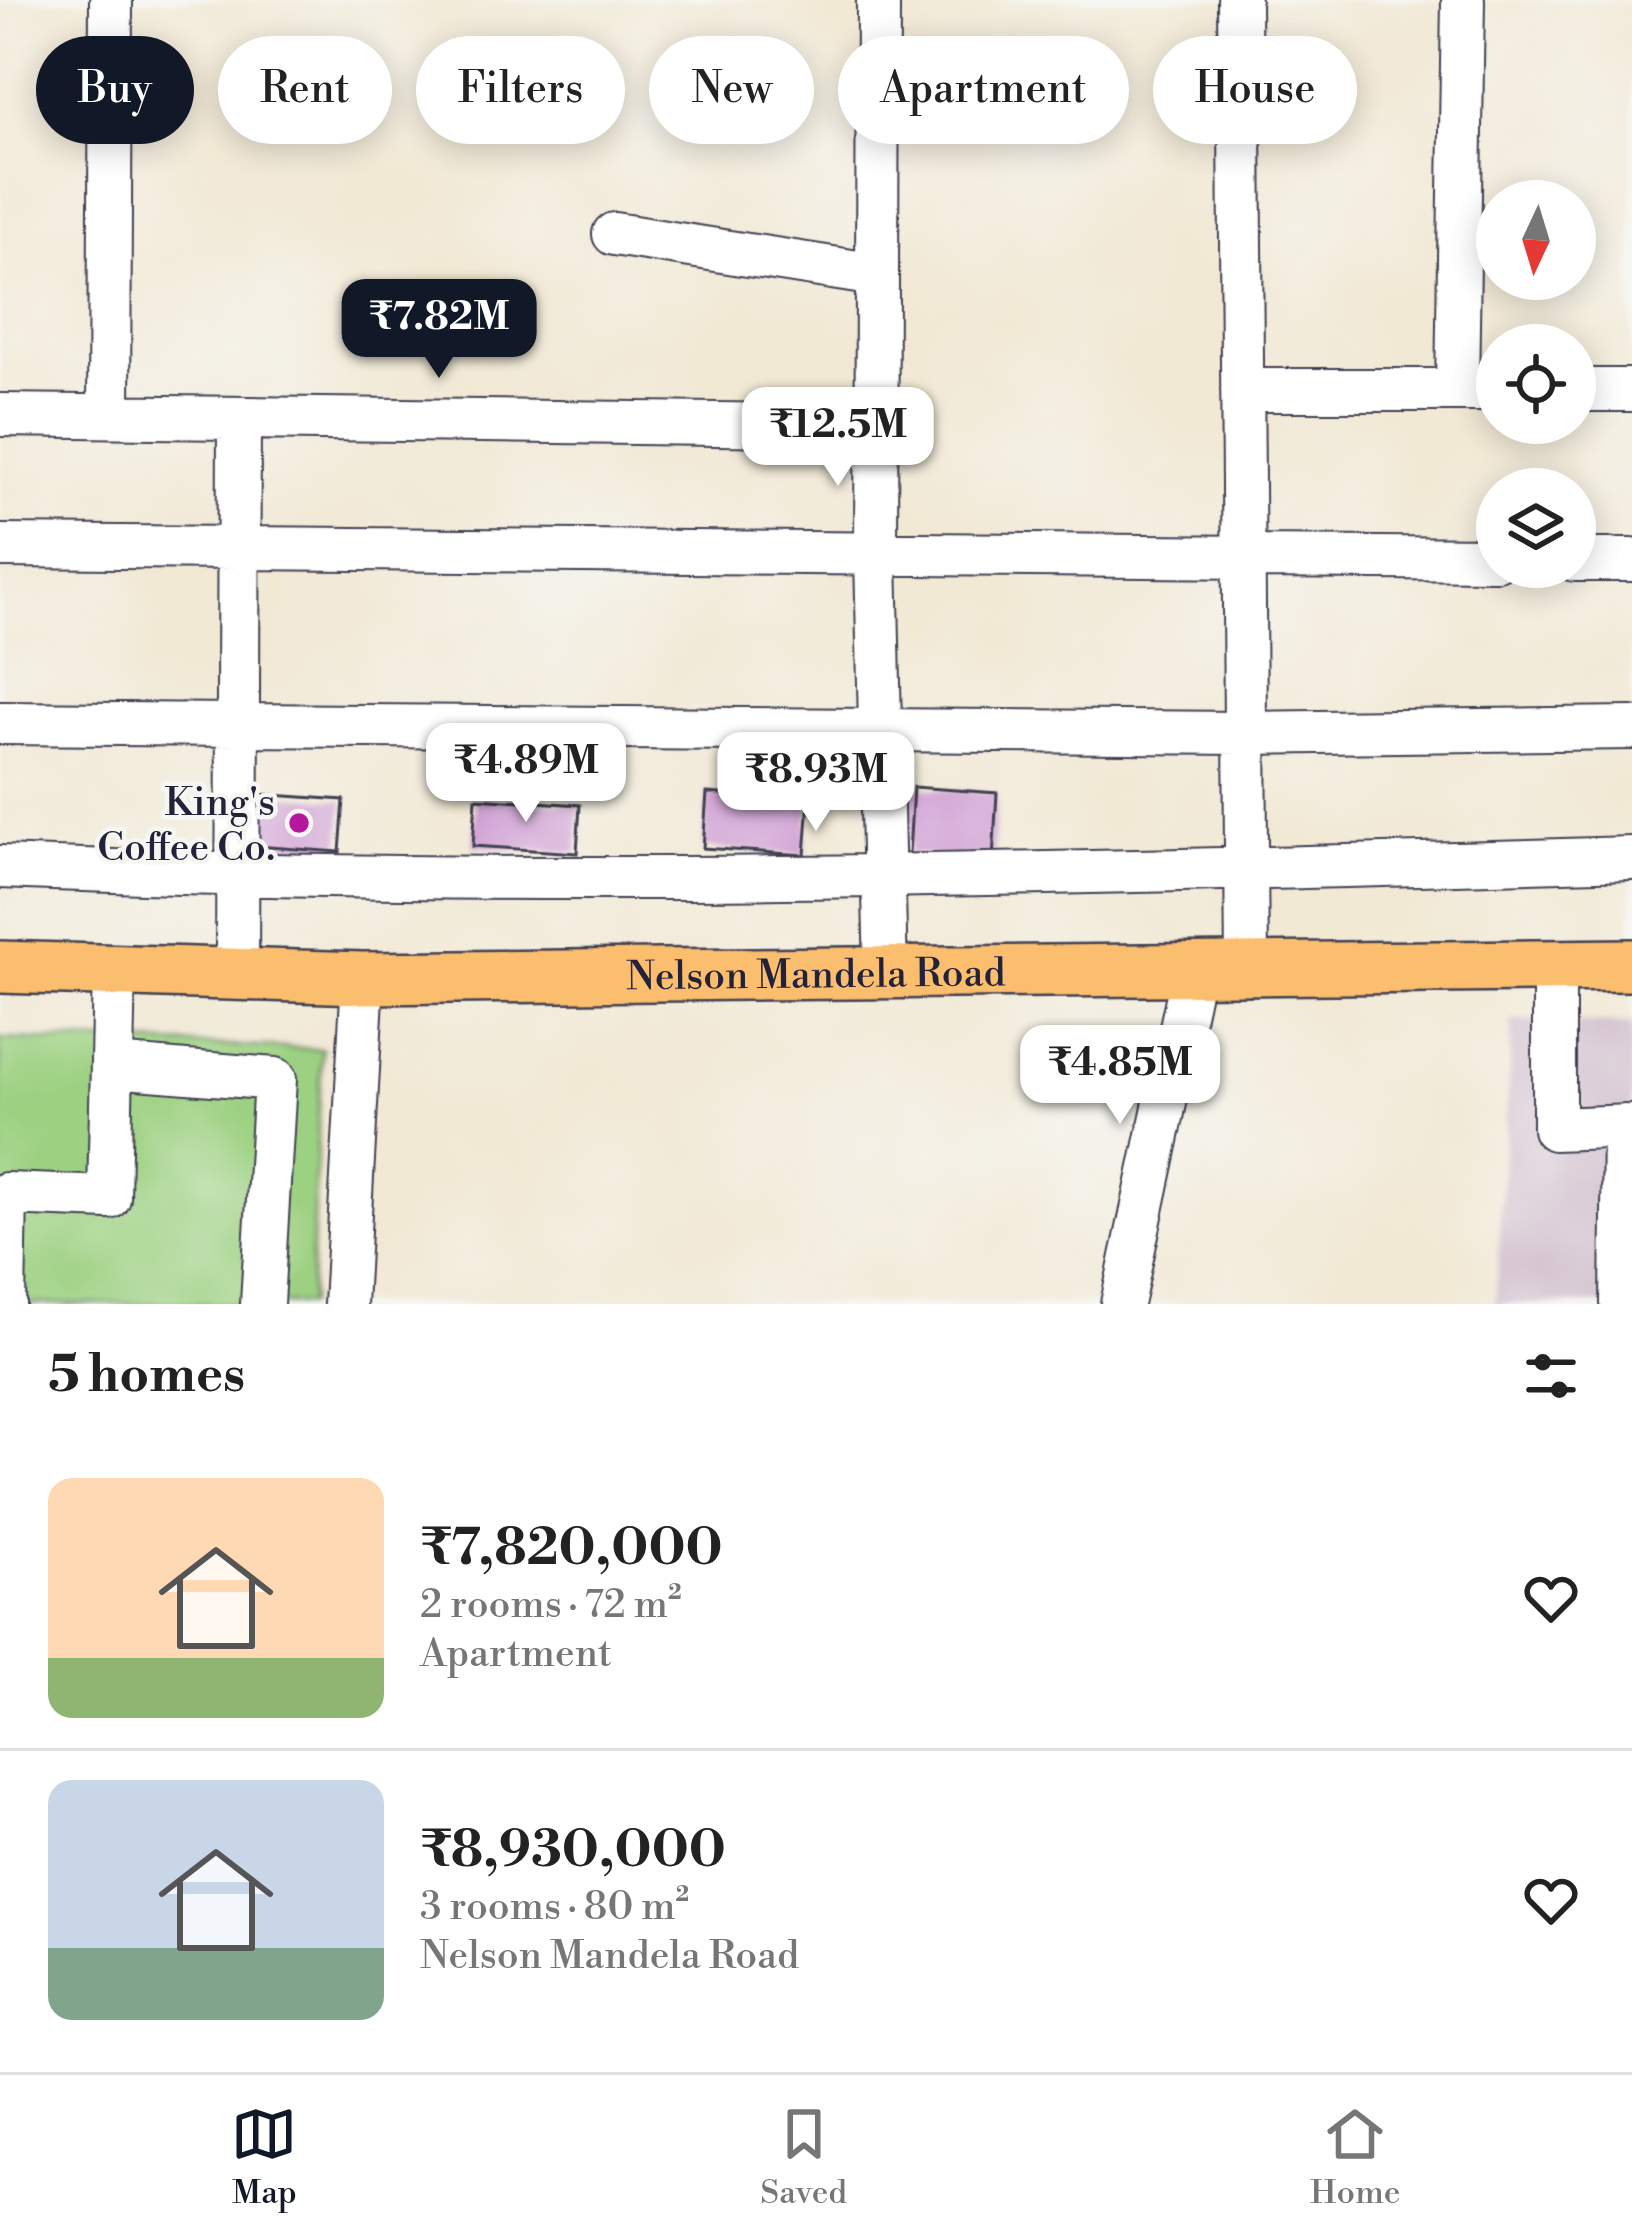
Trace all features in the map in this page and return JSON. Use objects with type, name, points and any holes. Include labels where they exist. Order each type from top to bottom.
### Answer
[{"type":"main road","name":"Nelson Mandela Road","points":[[0,967],[363,978],[1632,965]]},
{"type":"street","points":[[109,416],[111,0]]},
{"type":"street","points":[[878,0],[876,556],[886,976]]},
{"type":"street","points":[[1240,0],[1247,967]]},
{"type":"street","points":[[1463,0],[1476,362]]},
{"type":"street","points":[[614,234],[877,275]]},
{"type":"street","points":[[1242,390],[1476,390]]},
{"type":"street","points":[[1596,390],[1632,390]]},
{"type":"street","points":[[0,415],[877,426]]},
{"type":"street","points":[[237,974],[239,418]]},
{"type":"street","points":[[0,546],[1476,559]]},
{"type":"street","points":[[1596,560],[1632,560]]},
{"type":"street","points":[[0,723],[879,732],[1632,728]]},
{"type":"street","points":[[0,868],[238,877],[1244,869],[1632,858]]},
{"type":"street","points":[[1554,966],[1554,1129],[1628,1126],[1622,1304]]},
{"type":"street","points":[[1122,1304],[1194,967]]},
{"type":"street","points":[[3,1297],[6,1194],[109,1198],[114,970]]},
{"type":"street","points":[[345,1304],[363,978]]},
{"type":"street","points":[[112,1066],[274,1078],[262,1304]]},
{"type":"shaded area","points":[[1512,1020],[1632,1024],[1632,1304],[1495,1304]]},
{"type":"green space","points":[[0,1039],[322,1049],[309,1304],[0,1304]]},
{"type":"building","points":[[913,787],[997,793],[993,860],[909,854]]},
{"type":"building","points":[[707,793],[809,801],[805,855],[703,848]]},
{"type":"building","name":"King's Coffee Co.","points":[[258,794],[344,800],[340,852],[255,846]]},
{"type":"building","points":[[476,798],[580,805],[577,853],[473,846]]},
{"type":"place","name":"King's Coffee Co.","points":[[299,823]]}]
